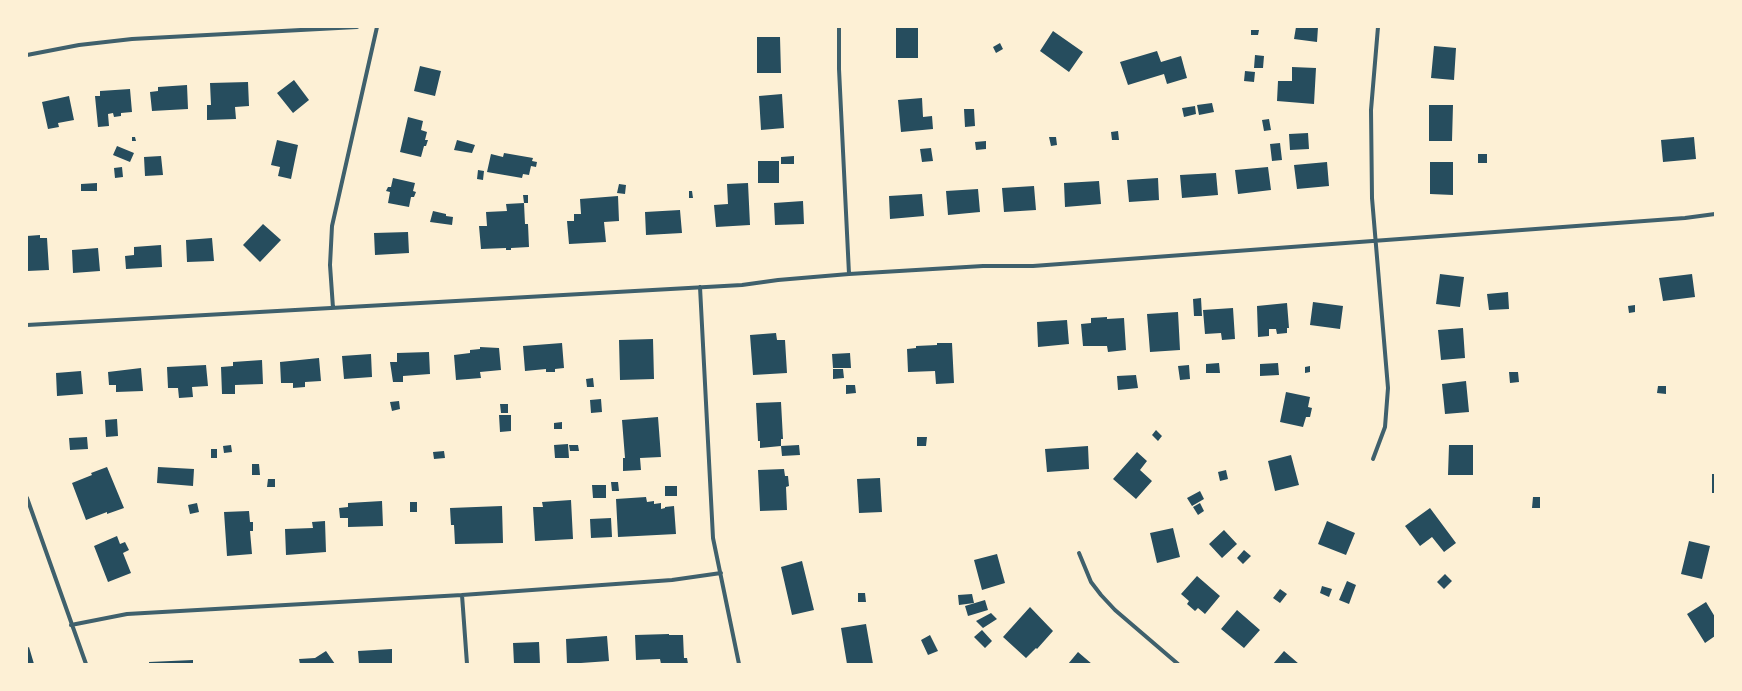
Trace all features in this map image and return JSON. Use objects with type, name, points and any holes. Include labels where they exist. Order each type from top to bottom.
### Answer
[{"type":"street","points":[[27,54],[79,45],[132,39],[357,27]]},
{"type":"street","points":[[333,308],[330,264],[332,226],[377,27]]},
{"type":"street","points":[[839,27],[839,69],[850,274]]},
{"type":"street","points":[[1373,459],[1385,427],[1388,388],[1372,198],[1371,110],[1378,27]]},
{"type":"street","points":[[27,326],[700,287],[850,274],[984,266],[1033,266],[1685,218],[1715,214]]},
{"type":"street","points":[[700,287],[714,538],[739,664]]},
{"type":"street","points":[[27,498],[86,664]]},
{"type":"street","points":[[1079,553],[1092,582],[1101,595],[1115,610],[1178,664]]},
{"type":"street","points":[[71,625],[127,614],[462,595],[672,580],[721,574]]},
{"type":"street","points":[[462,595],[467,664]]},
{"type":"building","points":[[1296,27],[1318,27],[1317,42],[1294,39]]},
{"type":"building","points":[[896,28],[918,28],[918,58],[896,58]]},
{"type":"building","points":[[1251,30],[1259,30],[1258,35],[1251,35]]},
{"type":"building","points":[[1053,31],[1083,52],[1069,72],[1040,51]]},
{"type":"building","points":[[757,37],[780,37],[781,73],[757,73]]},
{"type":"building","points":[[1000,43],[1003,49],[996,53],[993,47]]},
{"type":"building","points":[[1434,46],[1456,48],[1454,80],[1431,78]]},
{"type":"building","points":[[1157,51],[1161,62],[1181,56],[1187,78],[1167,84],[1164,74],[1128,85],[1120,62]]},
{"type":"building","points":[[1255,55],[1264,56],[1263,68],[1254,68]]},
{"type":"building","points":[[420,66],[441,71],[435,96],[414,91]]},
{"type":"building","points":[[1292,67],[1316,68],[1314,104],[1277,101],[1278,81],[1292,81]]},
{"type":"building","points":[[1245,71],[1255,72],[1254,82],[1244,81]]},
{"type":"building","points":[[294,80],[309,100],[293,113],[277,93]]},
{"type":"building","points":[[248,82],[249,106],[235,107],[236,119],[207,120],[207,105],[211,105],[210,83]]},
{"type":"building","points":[[187,85],[188,109],[152,111],[150,92],[158,91],[158,87]]},
{"type":"building","points":[[130,89],[132,112],[121,113],[121,116],[114,117],[113,113],[108,114],[109,126],[98,127],[95,96],[100,96],[100,91]]},
{"type":"building","points":[[782,94],[784,128],[761,130],[759,96]]},
{"type":"building","points":[[69,96],[74,120],[58,123],[59,127],[48,129],[42,102]]},
{"type":"building","points":[[922,98],[923,117],[932,116],[933,129],[901,132],[898,100]]},
{"type":"building","points":[[1212,103],[1214,112],[1199,115],[1197,105]]},
{"type":"building","points":[[1429,105],[1453,105],[1452,141],[1429,141]]},
{"type":"building","points":[[1195,106],[1196,114],[1184,117],[1182,108]]},
{"type":"building","points":[[964,109],[974,109],[975,126],[965,127]]},
{"type":"building","points":[[408,117],[423,121],[421,130],[427,132],[425,140],[428,140],[426,146],[424,146],[421,157],[400,152]]},
{"type":"building","points":[[1269,119],[1271,130],[1264,131],[1262,120]]},
{"type":"building","points":[[1118,131],[1119,140],[1112,140],[1111,132]]},
{"type":"building","points":[[1308,133],[1309,149],[1290,150],[1289,134]]},
{"type":"building","points":[[132,137],[135,137],[136,141],[132,141]]},
{"type":"building","points":[[1049,137],[1056,137],[1057,145],[1051,146]]},
{"type":"building","points":[[1694,137],[1696,159],[1663,162],[1661,140]]},
{"type":"building","points":[[277,140],[298,145],[291,179],[278,176],[280,167],[271,165]]},
{"type":"building","points":[[457,140],[475,145],[472,153],[454,150]]},
{"type":"building","points":[[986,141],[986,149],[976,150],[975,142]]},
{"type":"building","points":[[1280,143],[1282,160],[1272,161],[1270,144]]},
{"type":"building","points":[[117,146],[134,153],[130,162],[113,155]]},
{"type":"building","points":[[931,148],[933,161],[922,162],[920,149]]},
{"type":"building","points":[[504,153],[533,158],[532,161],[537,162],[536,167],[531,166],[529,175],[523,174],[522,178],[487,172],[491,154],[503,157]]},
{"type":"building","points":[[1478,154],[1487,154],[1487,163],[1478,163]]},
{"type":"building","points":[[161,156],[163,175],[145,176],[144,157]]},
{"type":"building","points":[[794,156],[794,164],[781,164],[781,157]]},
{"type":"building","points":[[758,161],[779,161],[779,183],[758,183]]},
{"type":"building","points":[[1327,162],[1329,186],[1297,189],[1294,165]]},
{"type":"building","points":[[1430,162],[1453,162],[1453,195],[1430,194]]},
{"type":"building","points":[[122,167],[123,177],[115,178],[114,168]]},
{"type":"building","points":[[1268,167],[1271,190],[1238,194],[1235,170]]},
{"type":"building","points":[[478,170],[484,171],[483,180],[477,179]]},
{"type":"building","points":[[1216,173],[1218,195],[1182,198],[1180,175]]},
{"type":"building","points":[[393,178],[415,183],[413,191],[416,192],[414,197],[411,197],[409,207],[388,203],[390,192],[386,191],[388,187],[391,187]]},
{"type":"building","points":[[1158,178],[1159,200],[1129,202],[1127,180]]},
{"type":"building","points":[[1099,181],[1101,204],[1065,207],[1064,183]]},
{"type":"building","points":[[97,183],[97,191],[81,191],[81,184]]},
{"type":"building","points":[[748,183],[750,225],[716,227],[714,205],[728,204],[727,184]]},
{"type":"building","points":[[619,184],[626,185],[625,194],[617,193]]},
{"type":"building","points":[[1034,186],[1036,210],[1004,212],[1002,188]]},
{"type":"building","points":[[978,189],[980,212],[948,215],[946,191]]},
{"type":"building","points":[[689,191],[692,191],[693,198],[689,198]]},
{"type":"building","points":[[922,194],[924,216],[890,219],[889,196]]},
{"type":"building","points":[[523,195],[528,195],[528,203],[524,203]]},
{"type":"building","points":[[618,196],[619,221],[604,222],[606,242],[569,244],[567,221],[574,221],[574,214],[581,214],[580,199]]},
{"type":"building","points":[[803,201],[804,224],[775,225],[774,203]]},
{"type":"building","points":[[524,203],[525,224],[528,224],[529,247],[511,248],[511,250],[506,250],[506,248],[481,249],[479,226],[487,226],[486,212],[507,211],[506,204]]},
{"type":"building","points":[[680,210],[682,233],[646,235],[645,212]]},
{"type":"building","points":[[433,211],[453,217],[452,225],[430,222]]},
{"type":"building","points":[[263,224],[281,240],[260,262],[243,245]]},
{"type":"building","points":[[408,232],[409,253],[375,255],[374,233]]},
{"type":"building","points":[[40,235],[40,238],[47,238],[49,270],[27,271],[27,236]]},
{"type":"building","points":[[212,238],[214,261],[187,262],[186,240]]},
{"type":"building","points":[[161,245],[162,267],[126,269],[125,256],[134,255],[134,247]]},
{"type":"building","points":[[98,248],[100,271],[73,273],[72,250]]},
{"type":"building","points":[[1440,274],[1464,277],[1460,307],[1436,304]]},
{"type":"building","points":[[1692,274],[1695,297],[1663,301],[1659,278]]},
{"type":"building","points":[[1508,292],[1509,309],[1489,310],[1487,294]]},
{"type":"building","points":[[1201,298],[1202,316],[1194,316],[1193,299]]},
{"type":"building","points":[[1313,302],[1343,306],[1340,329],[1310,325]]},
{"type":"building","points":[[1287,303],[1289,328],[1287,328],[1287,333],[1277,334],[1276,329],[1269,329],[1269,336],[1258,337],[1257,306]]},
{"type":"building","points":[[1635,305],[1635,312],[1629,313],[1628,306]]},
{"type":"building","points":[[1233,308],[1235,339],[1222,340],[1221,333],[1205,334],[1203,310]]},
{"type":"building","points":[[1178,312],[1180,350],[1150,352],[1147,314]]},
{"type":"building","points":[[1107,317],[1107,319],[1124,318],[1126,350],[1108,352],[1107,346],[1083,346],[1081,324],[1091,323],[1091,318]]},
{"type":"building","points":[[1067,320],[1069,344],[1038,347],[1037,322]]},
{"type":"building","points":[[1463,328],[1465,358],[1441,360],[1438,330]]},
{"type":"building","points":[[776,333],[777,340],[785,340],[787,373],[753,375],[750,335]]},
{"type":"building","points":[[653,339],[654,379],[620,380],[619,340]]},
{"type":"building","points":[[562,343],[564,368],[555,369],[555,372],[546,372],[546,369],[525,371],[523,346]]},
{"type":"building","points":[[937,343],[952,343],[954,383],[936,384],[935,371],[908,372],[907,349],[916,348],[916,346],[937,345]]},
{"type":"building","points":[[480,347],[499,348],[501,370],[480,372],[481,378],[456,380],[454,355],[470,353],[470,350],[480,349]]},
{"type":"building","points":[[429,352],[430,374],[403,376],[403,382],[393,382],[390,362],[397,362],[397,353]]},
{"type":"building","points":[[850,353],[851,368],[833,368],[832,354]]},
{"type":"building","points":[[371,354],[372,377],[344,379],[342,356]]},
{"type":"building","points":[[319,358],[321,381],[305,382],[305,387],[293,388],[293,383],[281,383],[280,362]]},
{"type":"building","points":[[262,360],[263,384],[235,385],[235,394],[222,394],[221,367],[233,366],[233,362]]},
{"type":"building","points":[[1219,363],[1220,373],[1206,373],[1206,364]]},
{"type":"building","points":[[1278,363],[1279,375],[1260,376],[1260,364]]},
{"type":"building","points":[[206,365],[208,386],[192,387],[193,397],[179,398],[178,388],[168,388],[167,367]]},
{"type":"building","points":[[1189,365],[1190,379],[1180,380],[1178,366]]},
{"type":"building","points":[[1310,366],[1310,372],[1305,373],[1305,367]]},
{"type":"building","points":[[141,368],[143,391],[116,392],[116,385],[109,385],[108,372]]},
{"type":"building","points":[[833,369],[843,369],[844,378],[833,379]]},
{"type":"building","points":[[81,371],[83,394],[57,396],[56,373]]},
{"type":"building","points":[[1509,372],[1518,372],[1519,382],[1510,383]]},
{"type":"building","points":[[1136,375],[1138,388],[1118,390],[1117,376]]},
{"type":"building","points":[[593,378],[594,387],[587,387],[586,379]]},
{"type":"building","points":[[1466,381],[1469,412],[1445,414],[1442,384]]},
{"type":"building","points":[[846,385],[855,385],[856,393],[846,394]]},
{"type":"building","points":[[1658,386],[1666,386],[1666,394],[1657,393]]},
{"type":"building","points":[[1286,392],[1310,397],[1308,407],[1312,408],[1310,417],[1306,417],[1303,427],[1280,422]]},
{"type":"building","points":[[601,399],[602,412],[591,413],[590,400]]},
{"type":"building","points":[[399,401],[400,409],[392,411],[390,402]]},
{"type":"building","points":[[781,402],[783,439],[781,439],[781,446],[760,448],[760,441],[758,441],[756,403]]},
{"type":"building","points":[[500,404],[508,404],[508,413],[501,413]]},
{"type":"building","points":[[499,415],[511,415],[511,431],[500,432]]},
{"type":"building","points":[[658,417],[661,457],[640,458],[641,470],[623,471],[623,458],[625,458],[622,420]]},
{"type":"building","points":[[117,419],[118,436],[106,437],[105,420]]},
{"type":"building","points":[[562,422],[562,429],[554,429],[554,423]]},
{"type":"building","points":[[1156,430],[1162,436],[1158,441],[1152,435]]},
{"type":"building","points":[[87,437],[88,449],[70,450],[69,438]]},
{"type":"building","points":[[917,437],[927,437],[926,446],[917,446]]},
{"type":"building","points":[[568,444],[569,458],[555,458],[554,445]]},
{"type":"building","points":[[231,445],[232,452],[224,453],[223,446]]},
{"type":"building","points":[[569,445],[578,445],[579,451],[570,451]]},
{"type":"building","points":[[799,445],[800,455],[782,456],[781,446]]},
{"type":"building","points":[[1449,445],[1473,445],[1473,475],[1448,475]]},
{"type":"building","points":[[1088,446],[1089,469],[1047,472],[1045,449]]},
{"type":"building","points":[[211,449],[217,449],[217,458],[211,458]]},
{"type":"building","points":[[444,451],[445,458],[434,459],[433,452]]},
{"type":"building","points":[[1137,452],[1147,461],[1140,470],[1152,481],[1136,499],[1113,479]]},
{"type":"building","points":[[1291,455],[1299,485],[1275,491],[1268,461]]},
{"type":"building","points":[[252,464],[259,464],[260,475],[252,475]]},
{"type":"building","points":[[107,467],[124,508],[107,514],[107,512],[86,520],[72,483]]},
{"type":"building","points":[[158,467],[194,469],[193,486],[157,483]]},
{"type":"building","points":[[784,469],[785,476],[788,476],[789,486],[786,487],[787,510],[760,511],[758,470]]},
{"type":"building","points":[[1226,470],[1228,479],[1220,481],[1218,472]]},
{"type":"building","points":[[1712,474],[1715,474],[1715,493],[1712,493]]},
{"type":"building","points":[[880,478],[882,512],[859,513],[857,479]]},
{"type":"building","points":[[268,479],[275,479],[275,487],[267,487]]},
{"type":"building","points":[[611,482],[618,482],[619,491],[612,491]]},
{"type":"building","points":[[592,485],[606,485],[606,498],[593,498]]},
{"type":"building","points":[[665,486],[677,486],[677,496],[665,496]]},
{"type":"building","points":[[1200,491],[1204,499],[1192,506],[1187,498]]},
{"type":"building","points":[[646,497],[647,502],[654,501],[654,504],[661,503],[661,509],[674,506],[676,534],[618,537],[616,499]]},
{"type":"building","points":[[1533,497],[1540,497],[1540,508],[1532,508]]},
{"type":"building","points":[[571,500],[573,539],[535,541],[533,507],[543,507],[542,502]]},
{"type":"building","points":[[382,501],[383,526],[348,527],[348,518],[340,518],[339,508],[348,507],[348,503]]},
{"type":"building","points":[[410,502],[417,502],[417,512],[410,512]]},
{"type":"building","points":[[197,503],[199,512],[190,514],[188,505]]},
{"type":"building","points":[[1200,503],[1204,511],[1198,515],[1193,507]]},
{"type":"building","points":[[502,506],[503,543],[455,544],[454,525],[451,525],[450,508]]},
{"type":"building","points":[[1430,508],[1456,543],[1444,552],[1432,537],[1420,546],[1405,526]]},
{"type":"building","points":[[249,511],[250,522],[253,522],[253,531],[250,531],[252,554],[227,556],[224,512]]},
{"type":"building","points":[[611,518],[612,537],[591,538],[590,519]]},
{"type":"building","points":[[325,521],[326,552],[286,555],[285,529],[313,528],[312,522]]},
{"type":"building","points":[[1327,521],[1355,533],[1346,555],[1318,544]]},
{"type":"building","points":[[1173,528],[1180,557],[1157,563],[1150,533]]},
{"type":"building","points":[[1224,530],[1237,544],[1222,558],[1209,544]]},
{"type":"building","points":[[117,536],[120,544],[125,542],[129,550],[123,553],[131,573],[108,582],[94,546]]},
{"type":"building","points":[[1689,541],[1710,546],[1702,579],[1681,574]]},
{"type":"building","points":[[1244,550],[1251,556],[1243,564],[1237,558]]},
{"type":"building","points":[[997,554],[1005,583],[982,590],[974,560]]},
{"type":"building","points":[[802,561],[814,610],[792,615],[781,567]]},
{"type":"building","points":[[1445,574],[1452,581],[1444,589],[1437,582]]},
{"type":"building","points":[[1197,576],[1220,596],[1205,614],[1198,608],[1195,611],[1187,604],[1189,601],[1181,594]]},
{"type":"building","points":[[1347,581],[1356,585],[1349,604],[1339,600]]},
{"type":"building","points":[[1322,586],[1332,589],[1329,597],[1320,593]]},
{"type":"building","points":[[1280,589],[1287,594],[1280,603],[1273,598]]},
{"type":"building","points":[[858,593],[865,593],[866,602],[858,602]]},
{"type":"building","points":[[972,594],[974,603],[959,605],[958,595]]},
{"type":"building","points":[[985,600],[988,610],[968,616],[965,606]]},
{"type":"building","points":[[1706,602],[1715,617],[1715,636],[1705,643],[1687,614]]},
{"type":"building","points":[[1030,607],[1053,631],[1037,649],[1036,648],[1026,658],[1003,637]]},
{"type":"building","points":[[1237,610],[1260,630],[1244,648],[1221,629]]},
{"type":"building","points":[[991,613],[997,619],[983,628],[976,621]]},
{"type":"building","points":[[866,624],[873,664],[847,664],[841,628]]},
{"type":"building","points":[[982,630],[992,641],[985,648],[974,637]]},
{"type":"building","points":[[635,635],[683,635],[684,658],[687,658],[688,664],[661,664],[660,659],[636,660]]},
{"type":"building","points":[[930,635],[938,651],[928,655],[921,640]]},
{"type":"building","points":[[607,636],[609,661],[567,664],[566,639]]},
{"type":"building","points":[[539,642],[540,664],[514,664],[513,643]]},
{"type":"building","points":[[29,647],[34,664],[27,664],[27,648]]},
{"type":"building","points":[[392,649],[392,664],[359,664],[358,651]]},
{"type":"building","points":[[326,651],[335,664],[300,664],[299,659],[315,658]]},
{"type":"building","points":[[1284,651],[1299,664],[1273,664]]},
{"type":"building","points":[[1078,652],[1092,664],[1068,664]]},
{"type":"building","points":[[193,660],[193,664],[149,664],[149,662]]}]
